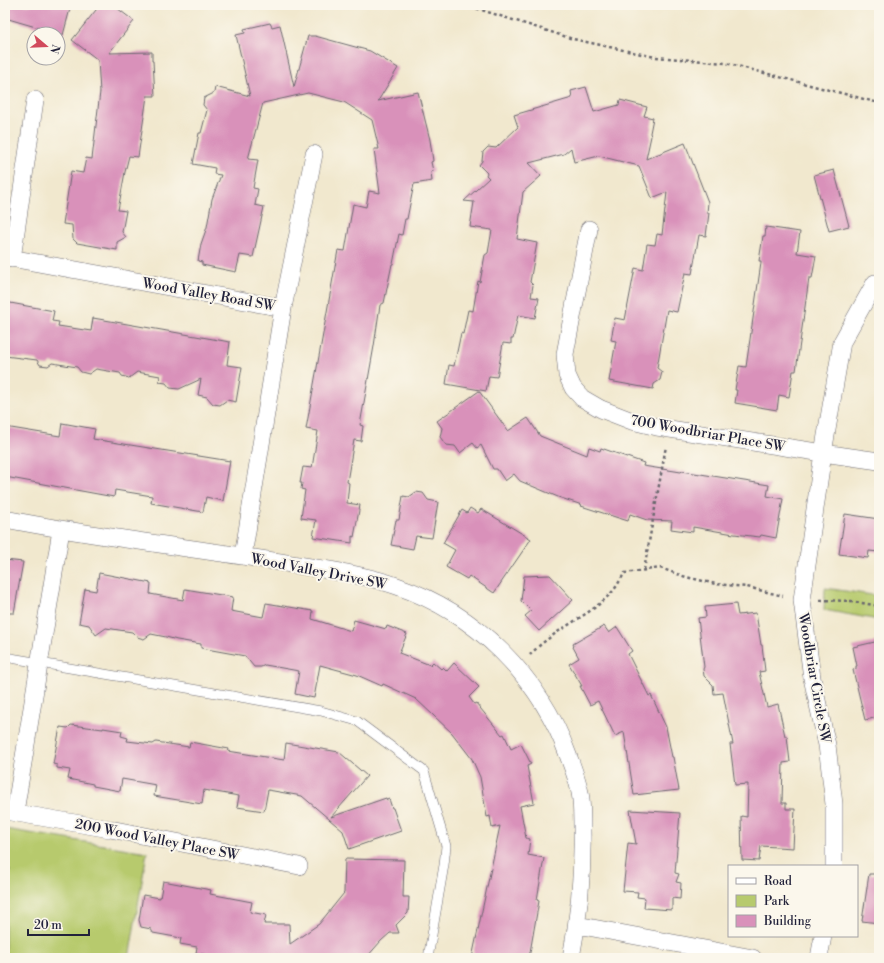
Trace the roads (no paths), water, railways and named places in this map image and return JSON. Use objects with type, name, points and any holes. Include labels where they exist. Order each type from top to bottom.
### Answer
[{"type":"street","points":[[8,258],[35,100]]},
{"type":"street","points":[[283,308],[314,154]]},
{"type":"street","name":"700 Woodbriar Place SW","points":[[589,229],[565,354],[567,375],[572,388],[582,398],[601,410],[632,421],[668,429],[823,452]]},
{"type":"street","name":"Wood Valley Road SW","points":[[8,258],[283,308],[243,556]]},
{"type":"street","name":"Woodbriar Circle SW","points":[[834,865],[834,804],[827,745],[812,678],[802,600],[823,452],[842,342],[875,283]]},
{"type":"street","points":[[823,452],[879,461]]},
{"type":"street","name":"Wood Valley Drive SW","points":[[5,519],[61,530],[243,556],[372,579],[411,592],[447,609],[466,622],[502,652],[518,668],[536,692],[564,743],[574,770],[581,799],[583,861],[577,925],[571,958]]},
{"type":"street","name":"200 Wood Valley Place SW","points":[[61,530],[40,663],[10,812],[110,829],[299,866]]},
{"type":"street","points":[[577,925],[753,958]]},
{"type":"street","points":[[819,958],[823,937]]},
{"type":"lane","points":[[5,657],[321,711],[357,721],[424,771],[446,846],[428,958]]}]
